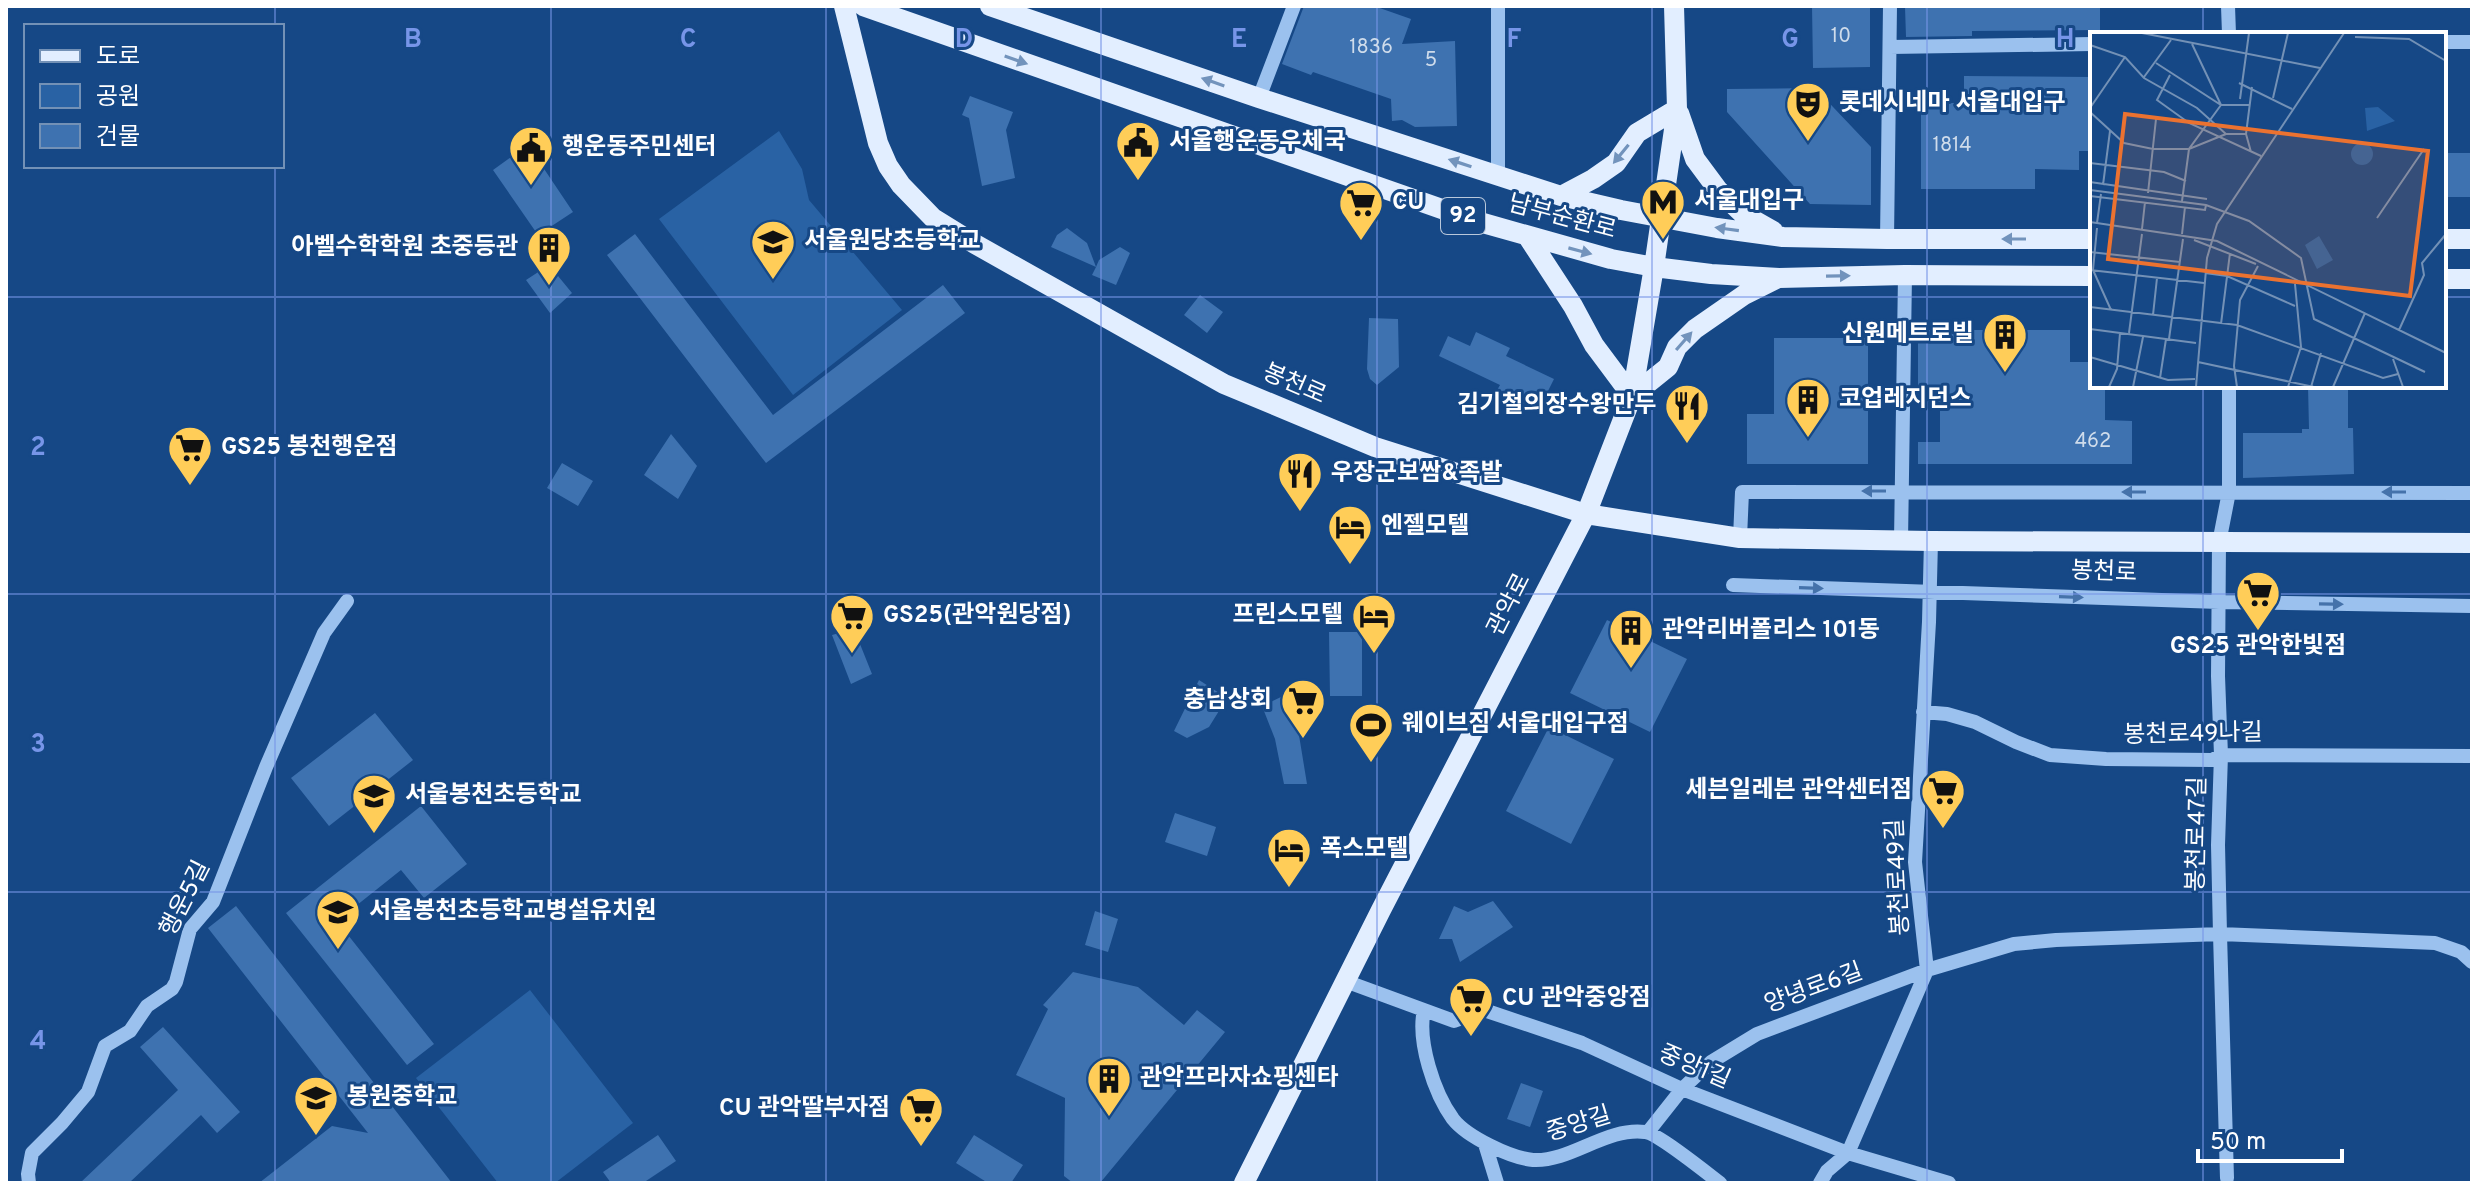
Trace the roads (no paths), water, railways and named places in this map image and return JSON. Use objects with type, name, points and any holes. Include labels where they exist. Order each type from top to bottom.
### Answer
[{"type":"main road","name":"봉천로","points":[[844,6],[878,143],[888,166],[916,204],[987,251],[1224,384],[1375,447],[1586,514],[1740,538],[2472,543]]},
{"type":"main road","name":"남부순환로","points":[[863,6],[1476,221],[1611,259],[1711,274],[1779,278],[2090,276]]},
{"type":"main road","name":"남부순환로","points":[[990,6],[1561,196],[1662,218],[1783,237],[2090,239]]},
{"type":"main road","name":"관악로","points":[[1244,1183],[1586,514],[1632,396],[1677,109],[1674,6]]},
{"type":"main road","points":[[1561,196],[1616,163],[1637,133],[1677,109],[1695,159],[1718,190],[1743,214],[1783,237]]},
{"type":"main road","points":[[1528,237],[1573,306],[1594,345],[1632,396],[1668,367],[1677,347],[1695,329],[1744,295],[1779,278]]},
{"type":"main road","points":[[2446,239],[2472,239]]},
{"type":"main road","points":[[2446,279],[2472,279]]},
{"type":"street","points":[[1259,98],[1294,6]]},
{"type":"street","points":[[1498,6],[1498,175]]},
{"type":"street","points":[[1887,239],[1890,6]]},
{"type":"street","points":[[2228,6],[2229,32]]},
{"type":"street","points":[[2446,42],[2472,42]]},
{"type":"street","points":[[1890,47],[2090,44]]},
{"type":"street","points":[[1901,541],[1905,275]]},
{"type":"street","points":[[2219,543],[2229,492],[2229,388]]},
{"type":"street","points":[[1740,538],[1742,492],[2472,493]]},
{"type":"street","name":"봉천로49길","points":[[1820,1183],[1827,1171],[1848,1153],[1927,970],[1915,862],[1931,541]]},
{"type":"street","name":"봉천로47길","points":[[2219,543],[2220,934]]},
{"type":"street","name":"봉천로","points":[[1733,585],[2219,602],[2472,606]]},
{"type":"street","name":"행운5길","points":[[29,1183],[32,1153],[88,1092],[105,1046],[130,1031],[147,1006],[172,989],[176,982],[190,929],[213,902],[266,767],[324,633],[347,601]]},
{"type":"street","name":"봉천로49나길","points":[[1923,712],[1947,714],[1975,722],[2050,755],[2212,760],[2221,755],[2472,756]]},
{"type":"street","points":[[2220,934],[2227,1178]]},
{"type":"street","name":"양녕로6길","points":[[1648,1132],[1682,1089],[1711,1062],[1757,1034],[1927,970],[2014,944],[2220,934],[2435,943],[2461,952],[2472,962]]},
{"type":"street","points":[[1345,981],[1424,1010]]},
{"type":"street","name":"중앙1길","points":[[1424,1010],[1454,1021],[1484,1010],[1582,1043],[1682,1089],[1848,1153],[1949,1183]]},
{"type":"street","name":"중앙길","points":[[1424,1010],[1422,1043],[1433,1080],[1454,1120],[1485,1144],[1507,1154],[1534,1160],[1553,1157],[1618,1133],[1648,1132],[1720,1183]]},
{"type":"street","points":[[1485,1144],[1497,1183]]},
{"type":"place","name":"롯데시네마 서울대입구","points":[[1808,143]]},
{"type":"place","name":"서울행운동우체국","points":[[1138,182]]},
{"type":"place","name":"행운동주민센터","points":[[531,187]]},
{"type":"place","name":"서울대입구","points":[[1663,241]]},
{"type":"place","name":"CU","points":[[1361,242]]},
{"type":"place","name":"서울원당초등학교","points":[[773,281]]},
{"type":"place","name":"아벨수학학원 초중등관","points":[[549,287]]},
{"type":"place","name":"신원메트로빌","points":[[2005,374]]},
{"type":"place","name":"코업레지던스","points":[[1808,439]]},
{"type":"place","name":"김기철의장수왕만두","points":[[1687,445]]},
{"type":"place","name":"GS25 봉천행운점","points":[[190,487]]},
{"type":"place","name":"우장군보쌈&족발","points":[[1300,513]]},
{"type":"place","name":"엔젤모텔","points":[[1350,566]]},
{"type":"place","name":"GS25 관악한빛점","points":[[2258,632]]},
{"type":"place","name":"GS25(관악원당점)","points":[[852,655]]},
{"type":"place","name":"프린스모텔","points":[[1374,655]]},
{"type":"place","name":"관악리버폴리스 101동","points":[[1631,670]]},
{"type":"place","name":"충남상회","points":[[1303,740]]},
{"type":"place","name":"웨이브짐 서울대입구점","points":[[1371,764]]},
{"type":"place","name":"세븐일레븐 관악센터점","points":[[1943,830]]},
{"type":"place","name":"서울봉천초등학교","points":[[374,835]]},
{"type":"place","name":"폭스모텔","points":[[1289,889]]},
{"type":"place","name":"서울봉천초등학교병설유치원","points":[[338,951]]},
{"type":"place","name":"CU 관악중앙점","points":[[1471,1038]]},
{"type":"place","name":"관악프라자쇼핑센타","points":[[1109,1118]]},
{"type":"place","name":"봉원중학교","points":[[316,1137]]},
{"type":"place","name":"CU 관악딸부자점","points":[[921,1148]]}]
